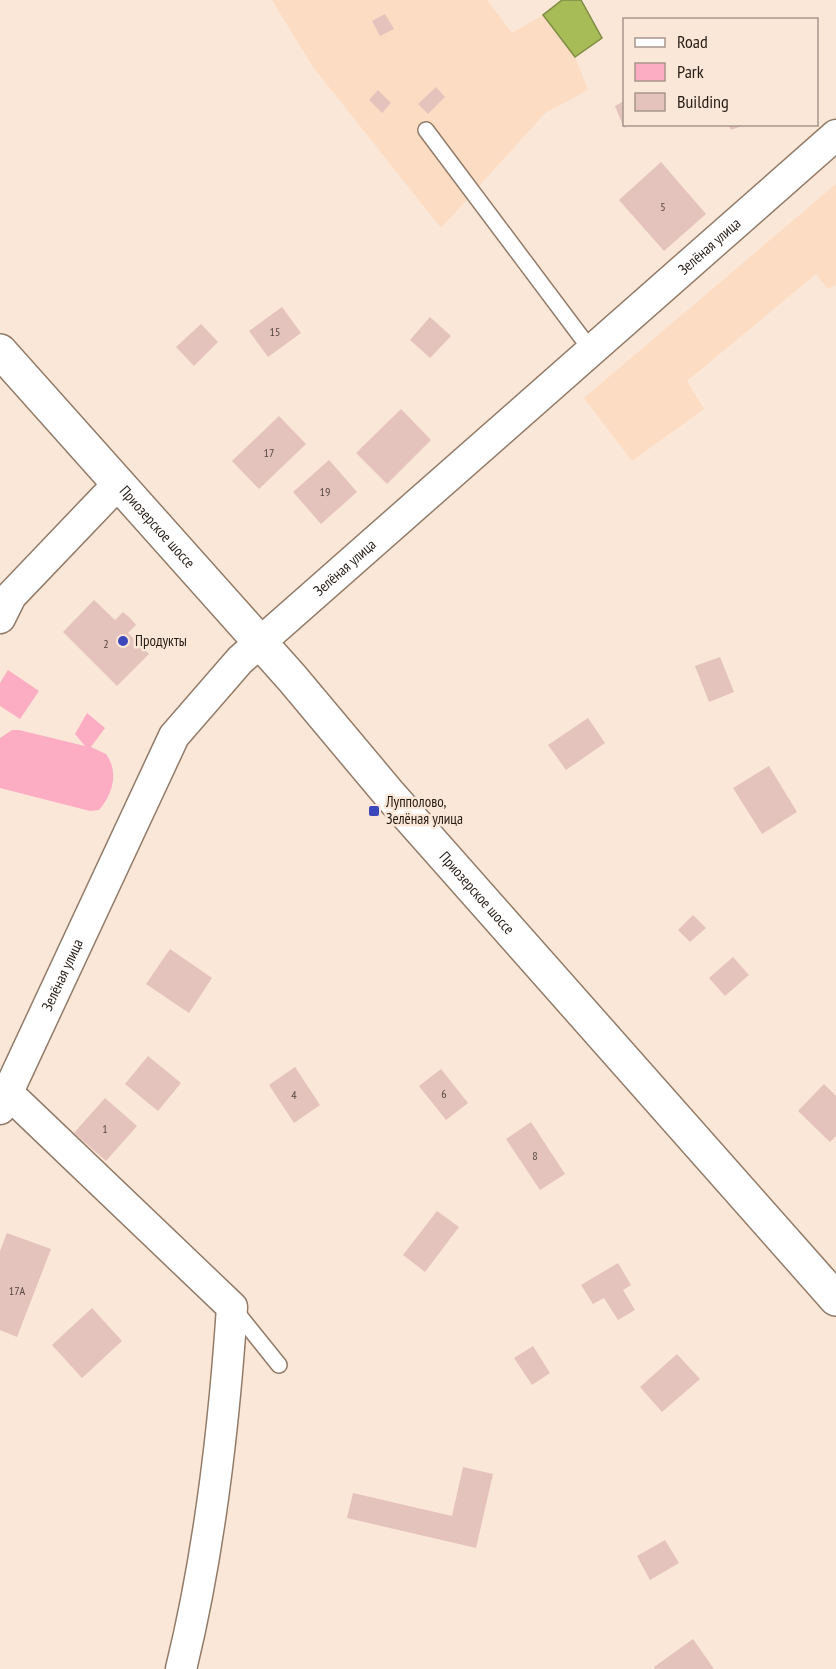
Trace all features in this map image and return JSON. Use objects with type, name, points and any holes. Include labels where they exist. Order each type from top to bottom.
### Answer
[{"type":"main road","name":"Приозерское шоссе","points":[[0,351],[259,641],[390,795],[836,1299]]},
{"type":"street","name":"Зелёная улица","points":[[4,1101],[174,736],[259,641],[836,135]]},
{"type":"street","points":[[0,618],[11,596],[119,483]]},
{"type":"street","points":[[4,1101],[232,1307],[225,1412],[190,1632],[181,1669]]},
{"type":"lane","points":[[426,130],[591,351]]},
{"type":"lane","points":[[232,1307],[279,1365]]},
{"type":"shaded area","points":[[272,0],[487,0],[512,33],[543,15],[575,57],[588,90],[545,113],[441,228],[313,67]]},
{"type":"shaded area","points":[[562,0],[581,0],[602,38],[575,57],[543,15]]},
{"type":"shaded area","points":[[836,184],[836,285],[828,289],[816,274],[687,381],[704,409],[632,461],[584,398]]},
{"type":"green space","points":[[8,670],[39,691],[20,719],[0,706],[0,683]]},
{"type":"green space","points":[[87,713],[105,728],[91,747],[106,754],[113,775],[111,790],[99,810],[90,811],[0,788],[0,738],[12,730],[19,730],[85,746],[75,734]]},
{"type":"building","points":[[385,14],[394,29],[380,36],[372,21]]},
{"type":"building","points":[[436,87],[445,97],[428,114],[418,104]]},
{"type":"building","points":[[378,90],[391,103],[382,113],[369,100]]},
{"type":"building","points":[[623,102],[623,126],[615,106]]},
{"type":"building","points":[[729,126],[741,126],[731,130]]},
{"type":"building","points":[[661,162],[706,214],[664,251],[619,200]]},
{"type":"building","points":[[282,307],[301,333],[268,357],[249,331]]},
{"type":"building","points":[[430,317],[451,336],[430,358],[410,340]]},
{"type":"building","points":[[201,324],[218,342],[194,366],[176,347]]},
{"type":"building","points":[[401,409],[431,440],[387,484],[356,453]]},
{"type":"building","points":[[279,416],[306,444],[259,489],[232,461]]},
{"type":"building","points":[[329,460],[357,492],[321,524],[293,492]]},
{"type":"building","points":[[94,600],[115,620],[123,612],[130,618],[136,625],[128,633],[149,654],[117,686],[63,632]]},
{"type":"building","points":[[720,657],[734,692],[709,702],[695,666]]},
{"type":"building","points":[[588,718],[605,743],[566,770],[548,745]]},
{"type":"building","points":[[769,766],[797,812],[762,834],[733,788]]},
{"type":"building","points":[[693,915],[706,928],[690,942],[678,930]]},
{"type":"building","points":[[170,949],[212,978],[189,1013],[146,984]]},
{"type":"building","points":[[733,957],[749,975],[725,996],[709,978]]},
{"type":"building","points":[[148,1056],[181,1083],[158,1111],[125,1084]]},
{"type":"building","points":[[295,1067],[320,1105],[294,1123],[269,1085]]},
{"type":"building","points":[[441,1069],[468,1103],[446,1120],[419,1086]]},
{"type":"building","points":[[824,1084],[836,1096],[836,1136],[830,1142],[798,1111]]},
{"type":"building","points":[[105,1098],[137,1126],[106,1161],[74,1133]]},
{"type":"building","points":[[531,1122],[565,1174],[540,1190],[506,1139]]},
{"type":"building","points":[[437,1211],[459,1227],[425,1272],[403,1255]]},
{"type":"building","points":[[7,1233],[51,1249],[17,1337],[0,1330],[0,1251]]},
{"type":"building","points":[[618,1263],[631,1285],[623,1290],[635,1310],[618,1320],[604,1298],[593,1304],[581,1285]]},
{"type":"building","points":[[92,1308],[122,1341],[82,1378],[52,1345]]},
{"type":"building","points":[[533,1346],[550,1373],[532,1385],[514,1358]]},
{"type":"building","points":[[677,1354],[700,1379],[662,1412],[640,1387]]},
{"type":"building","points":[[463,1467],[493,1474],[476,1548],[347,1518],[353,1493],[452,1516]]},
{"type":"building","points":[[665,1540],[679,1563],[650,1580],[637,1556]]},
{"type":"building","points":[[693,1639],[714,1669],[655,1669],[654,1667]]},
{"type":"place","name":"Продукты","points":[[123,641]]},
{"type":"place","name":"Лупполово, Зелёная улица","points":[[374,811]]}]
